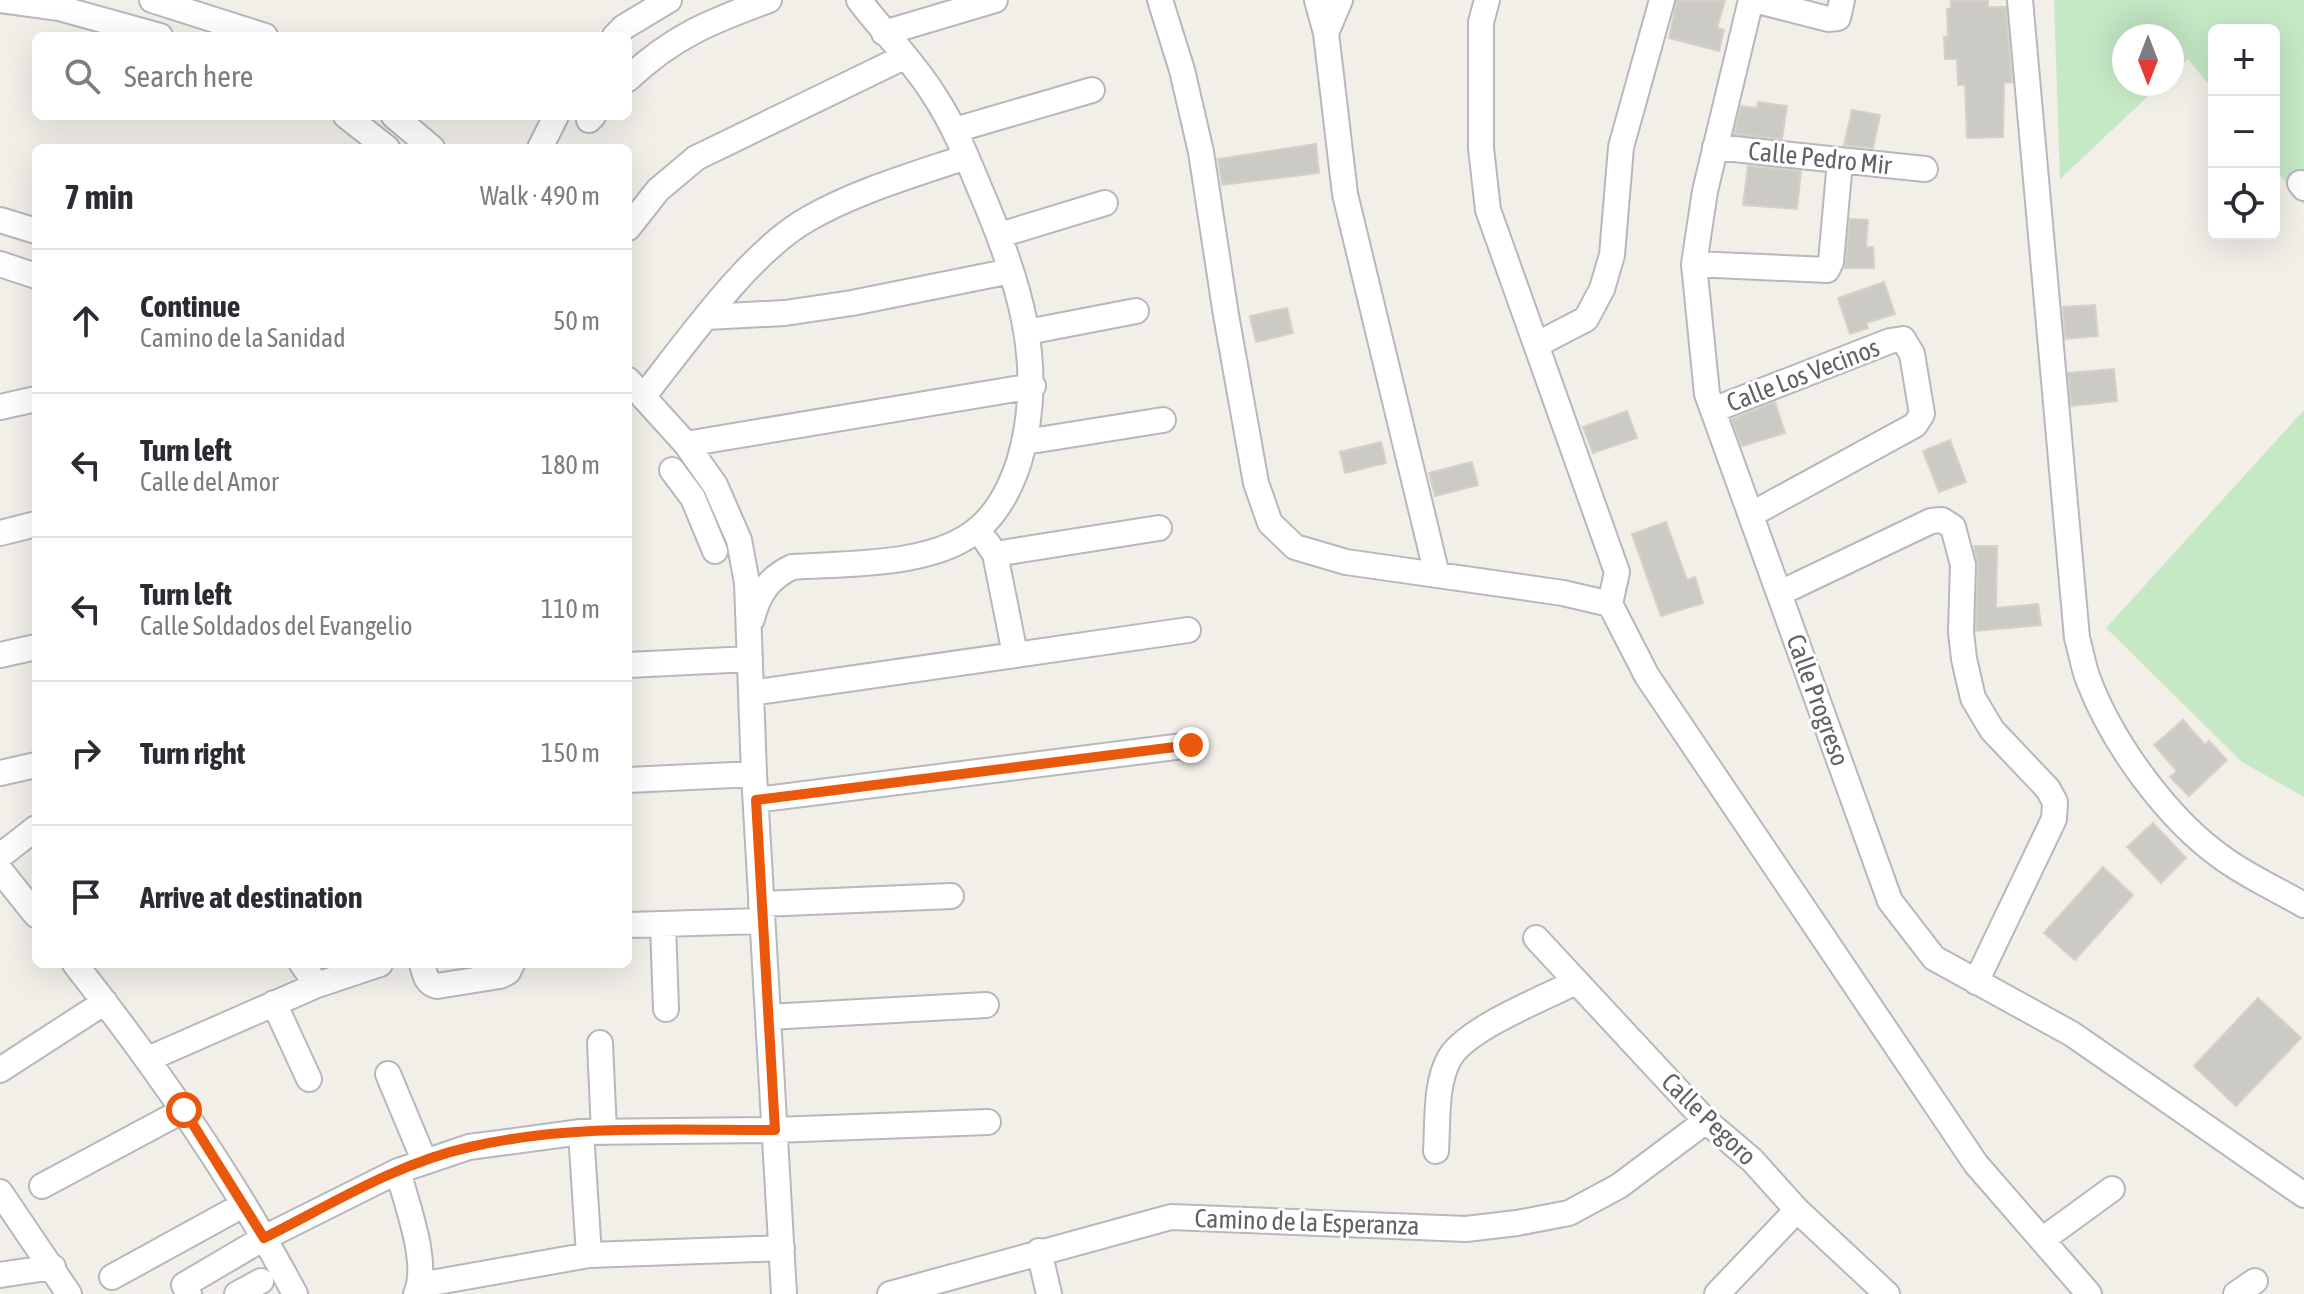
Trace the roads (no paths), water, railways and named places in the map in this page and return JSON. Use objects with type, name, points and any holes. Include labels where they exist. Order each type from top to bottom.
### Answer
[{"type":"street","points":[[0,0],[60,4],[148,32]]},
{"type":"street","points":[[152,0],[252,32]]},
{"type":"street","points":[[619,32],[669,0],[688,32]]},
{"type":"street","points":[[632,75],[688,32],[769,0]]},
{"type":"street","points":[[749,630],[755,605],[764,588],[775,575],[792,567],[905,558],[946,548],[978,530],[997,508],[1014,477],[1025,442],[1033,386],[1027,332],[1021,300],[1000,235],[955,130],[933,92],[859,0]]},
{"type":"street","points":[[884,33],[995,0]]},
{"type":"street","points":[[1160,0],[1182,70],[1201,152],[1256,483],[1270,523],[1295,547],[1346,562],[1563,593],[1610,604]]},
{"type":"street","points":[[1317,0],[1326,33],[1345,194],[1437,575]]},
{"type":"street","points":[[1326,33],[1340,0]]},
{"type":"street","points":[[1487,0],[1481,22],[1481,148],[1488,210],[1617,572],[1610,604],[1647,676],[1976,1164],[2089,1294]]},
{"type":"street","points":[[1536,345],[1586,319],[1602,289],[1612,255],[1621,147],[1662,0]]},
{"type":"street","points":[[1752,0],[1828,19],[1838,18],[1842,0]]},
{"type":"street","name":"Calle Progreso","points":[[1752,0],[1705,191],[1694,264],[1707,394],[1890,901],[1934,958],[2072,1034],[2304,1195]]},
{"type":"street","points":[[2020,0],[2077,638],[2088,679],[2113,731],[2144,777],[2187,829],[2224,859],[2304,905]]},
{"type":"street","points":[[632,223],[658,190],[696,158],[904,57]]},
{"type":"street","points":[[955,130],[1092,90]]},
{"type":"street","points":[[352,120],[383,144]]},
{"type":"street","points":[[399,120],[427,144]]},
{"type":"street","points":[[542,144],[554,120]]},
{"type":"street","name":"Calle Pedro Mir","points":[[1715,147],[1925,169]]},
{"type":"street","points":[[784,1294],[754,774],[747,583],[739,540],[715,485],[686,444],[636,388],[762,255],[805,220],[855,196],[966,157]]},
{"type":"street","points":[[1694,264],[1827,270],[1831,262],[1840,161]]},
{"type":"street","points":[[1000,235],[1105,203]]},
{"type":"street","points":[[0,220],[32,230]]},
{"type":"street","points":[[0,264],[32,275]]},
{"type":"street","points":[[706,317],[785,313],[1011,271]]},
{"type":"street","points":[[1027,332],[1136,311]]},
{"type":"street","name":"Calle Los Vecinos","points":[[1713,410],[1890,341],[1903,339],[1912,354],[1922,414],[1915,425],[1752,514]]},
{"type":"street","points":[[686,444],[1033,386]]},
{"type":"street","points":[[0,407],[32,400]]},
{"type":"street","points":[[1025,442],[1163,420]]},
{"type":"street","points":[[672,470],[693,498],[715,551]]},
{"type":"street","points":[[693,498],[715,485]]},
{"type":"street","points":[[1780,593],[1931,521],[1942,520],[1953,527],[1963,565],[1961,632],[1973,698],[1992,730],[2048,789],[2055,802],[2054,819],[1976,982]]},
{"type":"street","points":[[0,533],[32,525]]},
{"type":"street","points":[[995,554],[1159,528]]},
{"type":"street","points":[[978,530],[995,554],[1015,654]]},
{"type":"street","points":[[751,693],[1188,630]]},
{"type":"street","points":[[0,655],[32,648]]},
{"type":"street","points":[[632,665],[750,659]]},
{"type":"street","points":[[756,800],[1191,745]]},
{"type":"street","points":[[0,773],[32,766]]},
{"type":"street","points":[[632,780],[754,774]]},
{"type":"street","points":[[0,856],[32,831]]},
{"type":"street","points":[[5,885],[32,911]]},
{"type":"street","points":[[632,925],[951,896]]},
{"type":"street","points":[[663,924],[666,1009]]},
{"type":"street","name":"Calle Pegoro","points":[[1536,938],[1706,1121],[1752,1160],[1797,1210],[1887,1294]]},
{"type":"street","points":[[78,968],[184,1110],[295,1294]]},
{"type":"street","points":[[305,968],[317,985]]},
{"type":"street","points":[[148,1059],[317,985],[368,968]]},
{"type":"street","points":[[424,968],[430,984],[446,986],[500,976],[510,968]]},
{"type":"street","points":[[1436,1151],[1441,1084],[1449,1059],[1462,1041],[1576,982]]},
{"type":"street","points":[[0,1070],[105,1002]]},
{"type":"street","points":[[274,1003],[309,1079]]},
{"type":"street","points":[[768,1017],[986,1005]]},
{"type":"street","points":[[589,1255],[600,1043]]},
{"type":"street","points":[[388,1074],[424,1160]]},
{"type":"street","points":[[42,1186],[184,1110]]},
{"type":"street","name":"Camino de la Esperanza","points":[[890,1294],[1171,1217],[1466,1229],[1569,1213],[1619,1186],[1706,1121]]},
{"type":"street","points":[[189,1294],[184,1285],[264,1238],[398,1171],[469,1147],[593,1132],[775,1130],[988,1122]]},
{"type":"street","points":[[398,1171],[418,1251],[418,1290],[589,1255],[782,1248]]},
{"type":"street","points":[[2042,1240],[2112,1189]]},
{"type":"street","points":[[0,1192],[69,1294]]},
{"type":"street","points":[[112,1277],[243,1205]]},
{"type":"street","points":[[1717,1294],[1797,1210]]},
{"type":"street","points":[[1039,1251],[1049,1294]]},
{"type":"street","points":[[0,1275],[53,1267]]},
{"type":"street","points":[[237,1294],[261,1281]]}]
